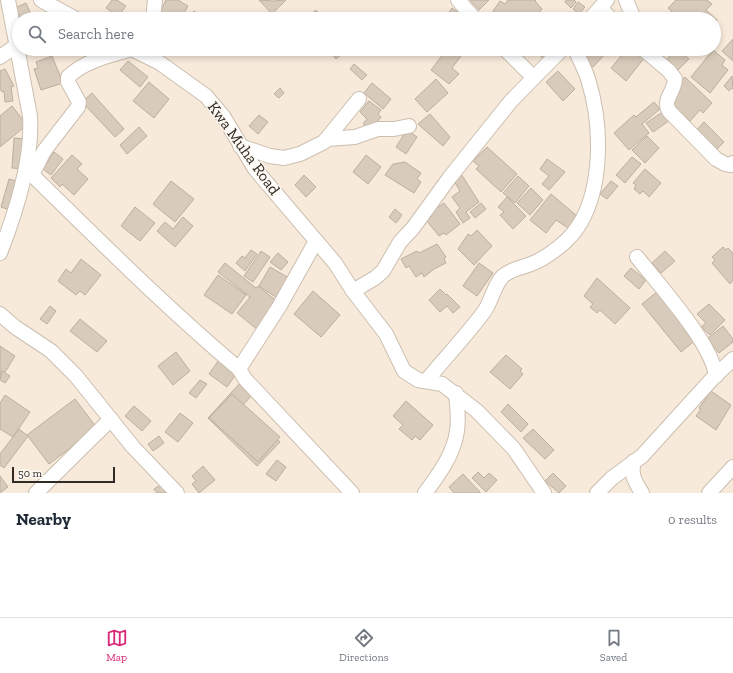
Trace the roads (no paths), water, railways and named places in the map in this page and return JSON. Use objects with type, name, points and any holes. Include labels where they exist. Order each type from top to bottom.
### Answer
[{"type":"street","points":[[8,0],[12,23]]},
{"type":"street","points":[[154,12],[156,0]]},
{"type":"street","points":[[458,0],[469,12]]},
{"type":"street","points":[[626,0],[631,12]]},
{"type":"street","points":[[44,1],[64,12]]},
{"type":"street","points":[[597,12],[604,4]]},
{"type":"street","points":[[0,57],[12,49]]},
{"type":"street","points":[[0,253],[29,172],[31,132],[30,116],[18,56]]},
{"type":"street","points":[[29,172],[78,107],[79,102],[68,82],[68,77],[74,71],[108,56]]},
{"type":"street","name":"Kwa Muha Road","points":[[154,56],[206,96],[222,116],[255,169],[336,263],[353,291],[386,334],[404,371],[418,380],[442,384],[477,410],[514,448],[544,493]]},
{"type":"street","points":[[512,56],[533,77]]},
{"type":"street","points":[[353,291],[375,278],[383,271],[400,242],[413,228],[450,176],[511,101],[555,56]]},
{"type":"street","points":[[426,381],[484,312],[496,287],[503,277],[516,269],[532,264],[566,242],[579,226],[597,174],[599,159],[592,92],[588,78],[578,56]]},
{"type":"street","points":[[651,56],[669,71],[675,79],[674,86],[667,100],[666,106],[669,111],[716,159],[725,164],[731,165],[733,163]]},
{"type":"street","points":[[240,146],[270,156],[284,158],[300,154],[327,139],[359,99]]},
{"type":"street","points":[[327,139],[355,137],[378,129],[394,129],[409,126]]},
{"type":"street","points":[[29,172],[69,213],[180,319],[238,369],[241,375],[352,493]]},
{"type":"street","points":[[238,369],[320,245]]},
{"type":"street","points":[[637,256],[679,309],[701,341],[715,369],[716,376]]},
{"type":"street","points":[[0,314],[14,327],[51,352],[76,376],[133,447],[177,493]]},
{"type":"street","points":[[597,493],[612,478],[642,456],[733,359]]},
{"type":"street","points":[[425,493],[444,465],[452,450],[457,430],[456,393]]},
{"type":"street","points":[[36,493],[111,419]]},
{"type":"street","points":[[634,461],[631,470],[633,478],[642,493]]},
{"type":"street","points":[[709,493],[733,468]]}]
